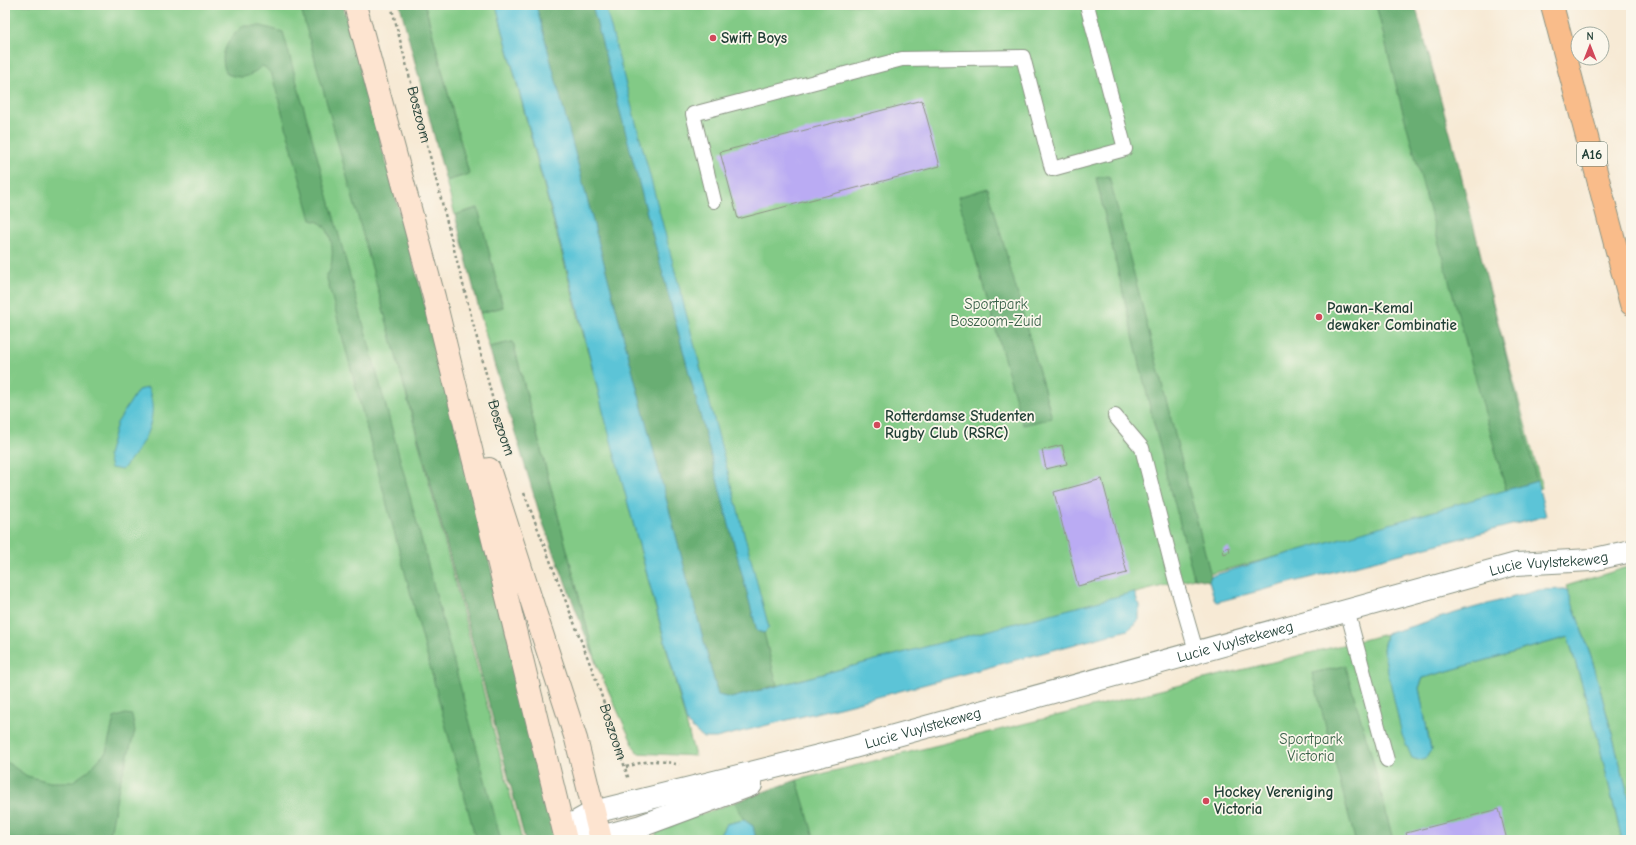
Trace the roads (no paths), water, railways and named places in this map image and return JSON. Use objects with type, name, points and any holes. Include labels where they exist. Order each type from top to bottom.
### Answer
[{"type":"highway","name":"A16","points":[[1552,5],[1631,304]]},
{"type":"main road","name":"Boszoom","points":[[355,5],[434,297],[565,835]]},
{"type":"main road","name":"Boszoom","points":[[434,297],[576,739],[601,839]]},
{"type":"street","name":"Lucie Vuylstekeweg","points":[[565,835],[594,812],[843,750],[1196,651],[1516,564],[1591,560],[1631,551]]},
{"type":"street","name":"Lucie Vuylstekeweg","points":[[565,835],[601,839],[641,826],[843,750]]},
{"type":"lane","points":[[714,201],[693,114],[902,59],[1023,57],[1052,169],[1125,149],[1087,5]]},
{"type":"lane","points":[[1115,416],[1142,448],[1175,578],[1196,651]]},
{"type":"lane","points":[[1347,610],[1387,760]]},
{"type":"water","points":[[496,5],[536,5],[718,695],[731,698],[1134,592],[1139,605],[1139,620],[1128,630],[855,703],[716,738],[703,738],[687,723]]},
{"type":"water","points":[[592,5],[605,5],[769,628],[764,633],[757,631]]},
{"type":"water","points":[[148,388],[152,411],[151,422],[147,432],[136,452],[122,470],[111,468],[108,455],[117,423],[138,390]]},
{"type":"water","points":[[1537,481],[1546,516],[1217,602],[1215,601],[1209,581],[1211,576]]},
{"type":"water","points":[[1564,589],[1568,591],[1592,659],[1631,805],[1631,840],[1622,840],[1597,735],[1568,637],[1423,678],[1419,688],[1431,750],[1426,758],[1418,760],[1412,758],[1402,735],[1383,650],[1386,634],[1539,590]]},
{"type":"water","points":[[744,820],[753,826],[756,840],[721,840],[720,835],[726,824]]},
{"type":"place","name":"Swift Boys","points":[[713,38]]},
{"type":"place","name":"Pawan-Kemal dewaker Combinatie","points":[[1319,317]]},
{"type":"place","name":"Rotterdamse Studenten Rugby Club (RSRC)","points":[[877,425]]},
{"type":"place","name":"Hockey Vereniging Victoria","points":[[1206,801]]},
{"type":"park label","name":"Sportpark Boszoom-Zuid","points":[[996,312]]},
{"type":"park label","name":"Sportpark Victoria","points":[[1311,748]]}]
